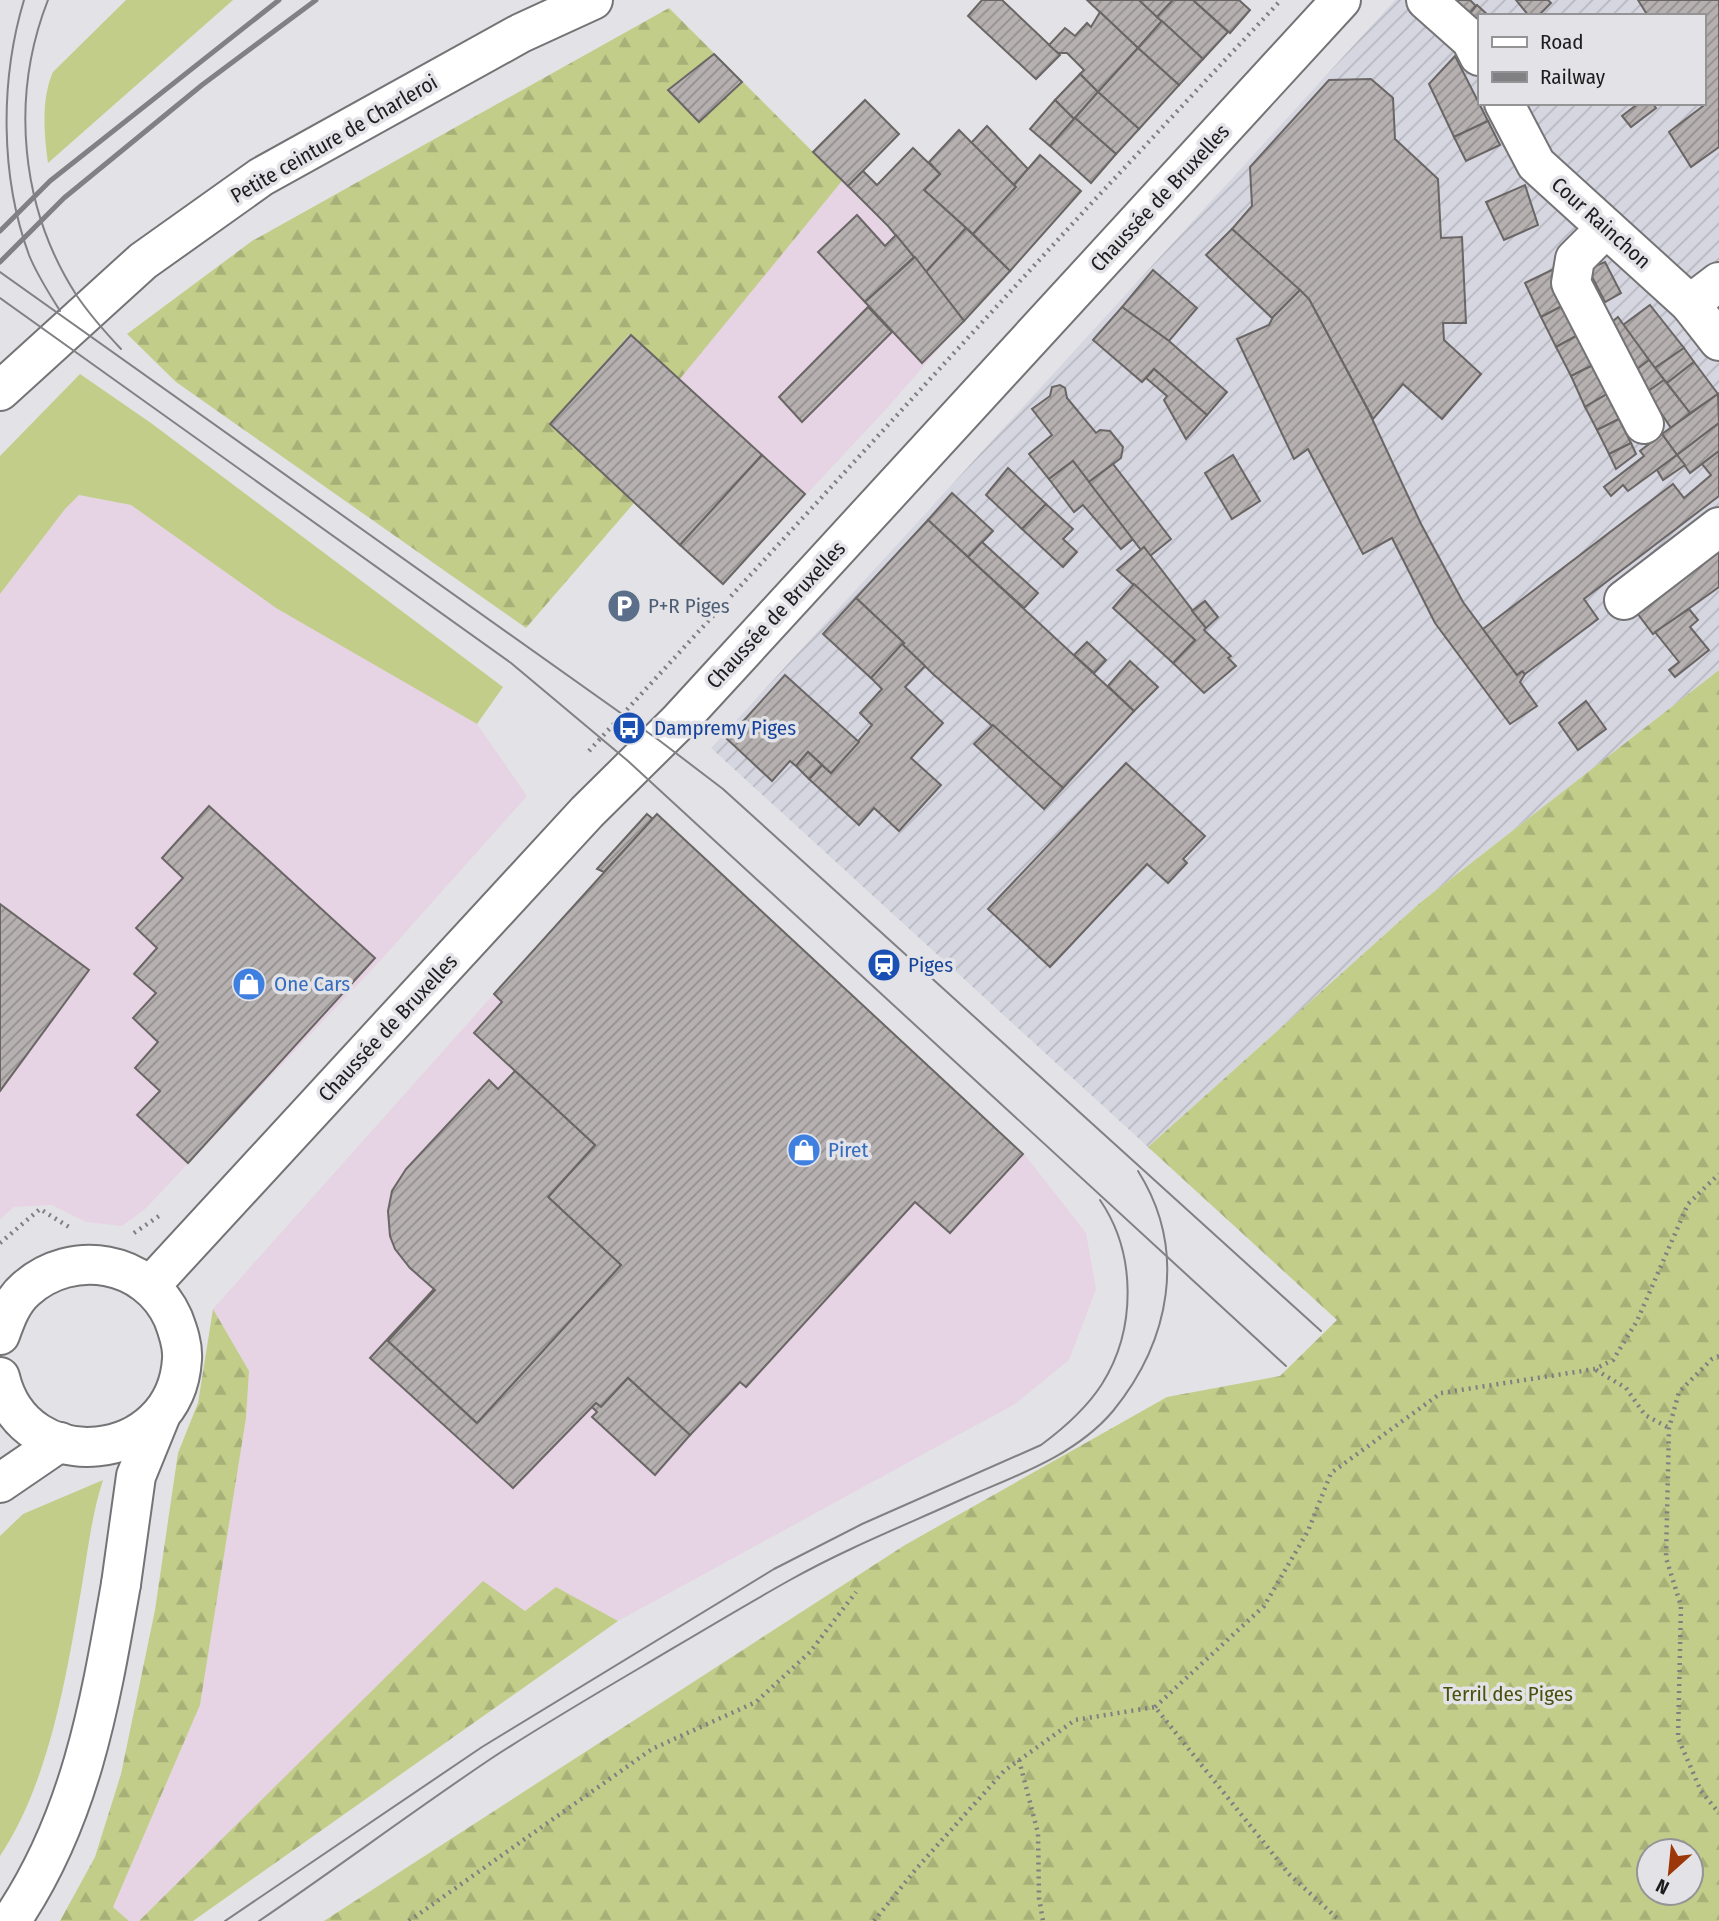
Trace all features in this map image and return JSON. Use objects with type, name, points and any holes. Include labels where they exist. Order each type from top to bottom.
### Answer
[{"type":"main road","name":"Petite ceinture de Charleroi","points":[[0,391],[143,261],[261,177],[522,33],[593,0]]},
{"type":"main road","name":"Chaussée de Bruxelles","points":[[150,1286],[587,812],[678,722],[1341,0]]},
{"type":"main road","points":[[1426,0],[1471,40],[1478,54]]},
{"type":"main road","name":"Cour Rainchon","points":[[1505,105],[1536,164],[1606,228],[1704,293],[1719,341]]},
{"type":"main road","points":[[1606,228],[1575,258],[1571,283],[1644,424]]},
{"type":"main road","points":[[1624,600],[1719,527]]},
{"type":"main road","points":[[0,1335],[9,1310],[24,1290],[44,1275],[67,1266],[108,1266],[131,1273],[150,1286],[168,1307],[179,1332],[182,1359],[176,1390],[160,1417],[136,1476],[121,1584],[99,1706],[68,1814],[33,1889],[11,1921]]},
{"type":"main road","points":[[1,1387],[14,1409],[29,1426],[50,1440],[72,1447],[96,1448],[120,1443],[142,1433],[160,1417]]},
{"type":"main road","points":[[0,1483],[60,1442]]},
{"type":"path","points":[[584,757],[1087,208],[1282,0]]},
{"type":"path","points":[[874,1921],[916,1869],[1004,1771],[1075,1720],[1155,1707],[1264,1606],[1308,1531],[1331,1472],[1441,1393],[1595,1369],[1613,1360],[1637,1321],[1688,1203],[1719,1174]]},
{"type":"path","points":[[0,1243],[40,1209],[76,1231]]},
{"type":"path","points":[[129,1236],[162,1214]]},
{"type":"path","points":[[1719,1356],[1712,1359],[1679,1392],[1669,1427],[1666,1558],[1681,1606],[1678,1738],[1701,1791],[1719,1813]]},
{"type":"path","points":[[1595,1369],[1626,1388],[1645,1415],[1669,1427]]},
{"type":"path","points":[[409,1921],[652,1749],[756,1702],[810,1652],[856,1592]]},
{"type":"path","points":[[1155,1707],[1289,1874],[1340,1921]]},
{"type":"path","points":[[1018,1760],[1038,1833],[1039,1898],[1043,1921]]},
{"type":"shaded area","points":[[1395,0],[1719,0],[1719,670],[1421,902],[1148,1147],[711,748]]},
{"type":"shaded area","points":[[842,181],[915,257],[964,320],[887,408],[722,585],[549,425],[629,335],[678,380]]},
{"type":"shaded area","points":[[79,495],[131,505],[276,608],[477,724],[527,796],[379,962],[145,1209],[122,1226],[86,1222],[52,1205],[14,1207],[0,1219],[0,594],[65,509]]},
{"type":"shaded area","points":[[657,814],[1025,1155],[1086,1233],[1096,1289],[1069,1360],[1015,1404],[618,1621],[556,1587],[525,1611],[483,1582],[139,1921],[129,1921],[113,1907],[200,1705],[246,1418],[249,1371],[213,1309]]},
{"type":"green space","points":[[126,0],[233,0],[48,163],[45,105],[53,72]]},
{"type":"green space","points":[[669,8],[842,181],[679,380],[629,335],[550,424],[634,503],[526,628],[176,382],[127,334],[252,241]]},
{"type":"green space","points":[[80,374],[151,423],[503,687],[477,724],[276,608],[131,505],[79,495],[65,509],[0,594],[0,456]]},
{"type":"green space","name":"Terril des Piges","points":[[1719,670],[1719,1921],[324,1921],[905,1545],[1167,1397],[1280,1376],[1337,1320],[1148,1147],[1421,902]]},
{"type":"green space","points":[[213,1309],[249,1371],[246,1418],[200,1705],[113,1907],[129,1921],[60,1921],[95,1857],[121,1774],[155,1610],[178,1453],[198,1403]]},
{"type":"green space","points":[[103,1480],[93,1519],[70,1654],[54,1725],[32,1794],[0,1856],[0,1536],[23,1514]]},
{"type":"green space","points":[[483,1581],[525,1611],[556,1587],[618,1621],[193,1921],[139,1921]]},
{"type":"building","points":[[982,0],[1002,0],[1060,55],[1036,79],[968,16]]},
{"type":"building","points":[[1087,0],[1139,0],[1162,21],[1138,48]]},
{"type":"building","points":[[1139,0],[1173,0],[1157,17]]},
{"type":"building","points":[[1173,0],[1193,0],[1228,32],[1203,59],[1157,17]]},
{"type":"building","points":[[1193,0],[1239,0],[1250,10],[1230,33]]},
{"type":"building","points":[[1428,0],[1470,0],[1476,6],[1458,27]]},
{"type":"building","points":[[1516,0],[1548,0],[1551,3],[1540,14],[1527,14]]},
{"type":"building","points":[[1638,0],[1719,0],[1719,147],[1691,167],[1669,132],[1705,105],[1705,14],[1647,14]]},
{"type":"building","points":[[1477,5],[1487,14],[1478,14],[1478,34],[1458,27]]},
{"type":"building","points":[[1100,12],[1138,48],[1098,92],[1080,74],[1084,70],[1067,53],[1058,53],[1049,45],[1065,28],[1075,36],[1087,23],[1091,27]]},
{"type":"building","points":[[1162,21],[1203,59],[1179,85],[1138,48]]},
{"type":"building","points":[[1138,48],[1179,85],[1139,129],[1098,92]]},
{"type":"building","points":[[714,54],[742,82],[699,122],[668,90]]},
{"type":"building","points":[[1455,56],[1488,121],[1454,137],[1429,84]]},
{"type":"building","points":[[1080,74],[1098,92],[1074,119],[1055,100]]},
{"type":"building","points":[[1371,79],[1393,98],[1395,139],[1438,179],[1441,238],[1462,237],[1466,323],[1443,323],[1444,340],[1481,374],[1442,419],[1403,384],[1373,419],[1309,299],[1232,229],[1252,206],[1250,167],[1329,80]]},
{"type":"building","points":[[1098,92],[1139,129],[1116,154],[1075,118]]},
{"type":"building","points":[[865,100],[899,134],[848,186],[813,152]]},
{"type":"building","points":[[1055,100],[1074,119],[1050,146],[1030,129]]},
{"type":"building","points":[[1636,105],[1654,105],[1656,108],[1631,127],[1622,116]]},
{"type":"building","points":[[1075,118],[1116,154],[1091,183],[1050,146]]},
{"type":"building","points":[[1488,121],[1500,145],[1466,161],[1454,137]]},
{"type":"building","points":[[987,126],[1028,169],[1014,185],[971,143]]},
{"type":"building","points":[[959,130],[1016,187],[973,234],[924,190],[940,174],[929,162]]},
{"type":"building","points":[[913,148],[940,174],[924,190],[966,228],[926,272],[888,226],[848,186],[863,171],[877,185]]},
{"type":"building","points":[[1040,155],[1081,191],[1010,271],[973,234],[1016,187],[1014,185]]},
{"type":"building","points":[[1525,185],[1538,225],[1504,240],[1486,202]]},
{"type":"building","points":[[857,215],[885,246],[896,235],[914,257],[865,302],[818,252]]},
{"type":"building","points":[[966,228],[1010,271],[964,321],[926,272]]},
{"type":"building","points":[[1232,229],[1300,290],[1272,318],[1206,255]]},
{"type":"building","points":[[915,257],[964,321],[922,363],[865,302]]},
{"type":"building","points":[[1605,262],[1621,293],[1605,302],[1588,269]]},
{"type":"building","points":[[1554,269],[1564,305],[1541,317],[1525,283]]},
{"type":"building","points":[[1153,270],[1197,308],[1169,341],[1122,307]]},
{"type":"building","points":[[1300,290],[1309,299],[1368,410],[1421,524],[1463,602],[1517,675],[1522,671],[1525,674],[1520,682],[1537,706],[1510,724],[1435,623],[1392,538],[1363,554],[1308,449],[1294,459],[1237,339],[1269,325],[1273,317]]},
{"type":"building","points":[[1564,305],[1578,335],[1556,347],[1541,317]]},
{"type":"building","points":[[1650,305],[1684,348],[1655,368],[1623,325]]},
{"type":"building","points":[[868,307],[892,332],[802,422],[779,397]]},
{"type":"building","points":[[1122,307],[1169,341],[1227,392],[1207,415],[1154,369],[1142,382],[1093,340]]},
{"type":"building","points":[[1618,317],[1649,360],[1638,369],[1607,326]]},
{"type":"building","points":[[631,335],[762,455],[680,545],[550,424]]},
{"type":"building","points":[[1578,335],[1593,365],[1571,376],[1556,347]]},
{"type":"building","points":[[1684,348],[1694,362],[1667,383],[1655,368]]},
{"type":"building","points":[[1649,360],[1664,380],[1647,392],[1632,373]]},
{"type":"building","points":[[1694,362],[1718,394],[1690,413],[1667,383]]},
{"type":"building","points":[[1593,365],[1607,394],[1585,407],[1571,376]]},
{"type":"building","points":[[1154,369],[1207,415],[1186,439],[1164,400],[1167,396],[1146,378]]},
{"type":"building","points":[[1664,380],[1690,413],[1671,428],[1647,392]]},
{"type":"building","points":[[1060,385],[1065,388],[1067,398],[1096,433],[1100,430],[1110,431],[1123,447],[1121,458],[1089,482],[1073,461],[1049,479],[1029,454],[1052,435],[1032,409],[1050,396],[1052,387]]},
{"type":"building","points":[[1607,394],[1619,419],[1597,430],[1585,407]]},
{"type":"building","points":[[1718,394],[1719,423],[1677,455],[1662,434]]},
{"type":"building","points":[[1619,419],[1631,443],[1609,454],[1597,430]]},
{"type":"building","points":[[1719,423],[1719,451],[1690,473],[1677,455]]},
{"type":"building","points":[[1662,434],[1677,455],[1628,491],[1623,485],[1611,496],[1604,487],[1644,456],[1640,451]]},
{"type":"building","points":[[1631,443],[1636,454],[1616,469],[1609,454]]},
{"type":"building","points":[[1719,451],[1719,496],[1584,599],[1598,619],[1525,674],[1522,671],[1517,675],[1483,629],[1673,484],[1684,498],[1711,475],[1702,464]]},
{"type":"building","points":[[762,455],[805,494],[723,584],[680,545]]},
{"type":"building","points":[[1233,455],[1260,501],[1232,519],[1205,473]]},
{"type":"building","points":[[1677,455],[1685,465],[1663,480],[1657,470]]},
{"type":"building","points":[[1073,461],[1133,539],[1121,549],[1083,505],[1074,512],[1049,479]]},
{"type":"building","points":[[1113,464],[1171,539],[1150,556],[1144,547],[1141,550],[1089,482]]},
{"type":"building","points":[[1008,468],[1046,504],[1022,529],[986,495]]},
{"type":"building","points":[[952,493],[993,531],[968,557],[928,520]]},
{"type":"building","points":[[1046,504],[1073,529],[1063,539],[1077,552],[1063,567],[1022,529]]},
{"type":"building","points":[[928,520],[1134,711],[1063,788],[933,674],[856,598]]},
{"type":"building","points":[[982,542],[1038,593],[1024,608],[968,557]]},
{"type":"building","points":[[1719,545],[1719,587],[1653,634],[1634,609]]},
{"type":"building","points":[[1144,547],[1206,628],[1204,630],[1231,656],[1228,658],[1236,666],[1204,693],[1173,663],[1195,640],[1117,570]]},
{"type":"building","points":[[1134,584],[1195,640],[1173,663],[1113,608]]},
{"type":"building","points":[[856,598],[904,643],[871,678],[823,634]]},
{"type":"building","points":[[1205,601],[1218,617],[1206,628],[1192,611]]},
{"type":"building","points":[[1689,609],[1698,620],[1690,627],[1709,650],[1675,677],[1669,670],[1679,662],[1655,632]]},
{"type":"building","points":[[1087,642],[1106,660],[1094,673],[1074,655]]},
{"type":"building","points":[[902,644],[925,666],[905,687],[943,723],[911,758],[941,785],[899,831],[874,808],[859,825],[809,779],[822,765],[831,773],[872,725],[860,713],[882,689],[871,678]]},
{"type":"building","points":[[1130,661],[1158,687],[1134,711],[1108,686]]},
{"type":"building","points":[[785,675],[859,742],[831,773],[808,752],[796,766],[790,761],[772,781],[727,739]]},
{"type":"building","points":[[1586,701],[1606,729],[1578,750],[1559,723]]},
{"type":"building","points":[[993,725],[1063,788],[1044,809],[974,744]]},
{"type":"building","points":[[808,752],[822,765],[809,779],[796,766]]},
{"type":"building","points":[[1126,763],[1205,836],[1183,859],[1187,863],[1168,883],[1147,864],[1050,967],[988,909]]},
{"type":"building","name":"One Cars","points":[[209,806],[375,958],[188,1163],[137,1115],[160,1091],[135,1068],[158,1042],[133,1018],[156,993],[134,974],[157,948],[136,928],[183,878],[162,858]]},
{"type":"building","points":[[647,814],[653,819],[604,872],[597,869]]},
{"type":"building","name":"Piret","points":[[657,814],[1023,1154],[950,1233],[915,1202],[746,1387],[740,1382],[690,1435],[628,1378],[601,1407],[596,1403],[513,1488],[370,1358],[434,1289],[388,1341],[477,1423],[621,1265],[548,1197],[595,1145],[474,1033],[502,1002],[494,994]]},
{"type":"building","points":[[0,904],[89,970],[0,1091]]},
{"type":"building","points":[[515,1071],[595,1145],[548,1197],[621,1265],[477,1423],[388,1341],[435,1290],[410,1268],[395,1249],[390,1236],[388,1211],[392,1191],[406,1169],[489,1080],[498,1089]]},
{"type":"building","points":[[628,1378],[690,1435],[655,1475],[592,1417],[597,1412],[592,1407],[596,1403],[601,1407]]},
{"type":"tram line","points":[[24,0],[16,31],[7,95],[8,161],[19,225],[29,255],[60,311]]},
{"type":"tram line","points":[[48,0],[28,75],[25,113],[33,189],[43,226],[58,262],[82,303],[121,349]]},
{"type":"tram line","points":[[0,272],[660,741],[723,789],[1321,1331]]},
{"type":"tram line","points":[[0,298],[511,663],[628,761],[1286,1366]]},
{"type":"tram line","points":[[259,1921],[492,1758],[716,1623],[833,1557],[1026,1472],[1082,1440],[1113,1411],[1132,1384],[1148,1355],[1166,1294],[1167,1263],[1163,1232],[1154,1201],[1138,1171]]},
{"type":"tram line","points":[[225,1921],[482,1747],[774,1569],[862,1524],[1041,1445],[1058,1432],[1082,1410],[1102,1384],[1113,1363],[1126,1316],[1128,1292],[1121,1244],[1100,1200]]},
{"type":"railway","points":[[0,231],[50,181],[279,0]]},
{"type":"railway","points":[[0,262],[64,198],[202,85],[316,0]]},
{"type":"place","name":"P+R Piges","points":[[624,606]]},
{"type":"place","name":"Dampremy Piges","points":[[629,728]]},
{"type":"place","name":"Piges","points":[[884,965]]},
{"type":"place","name":"One Cars","points":[[249,984]]},
{"type":"place","name":"Piret","points":[[804,1150]]}]
